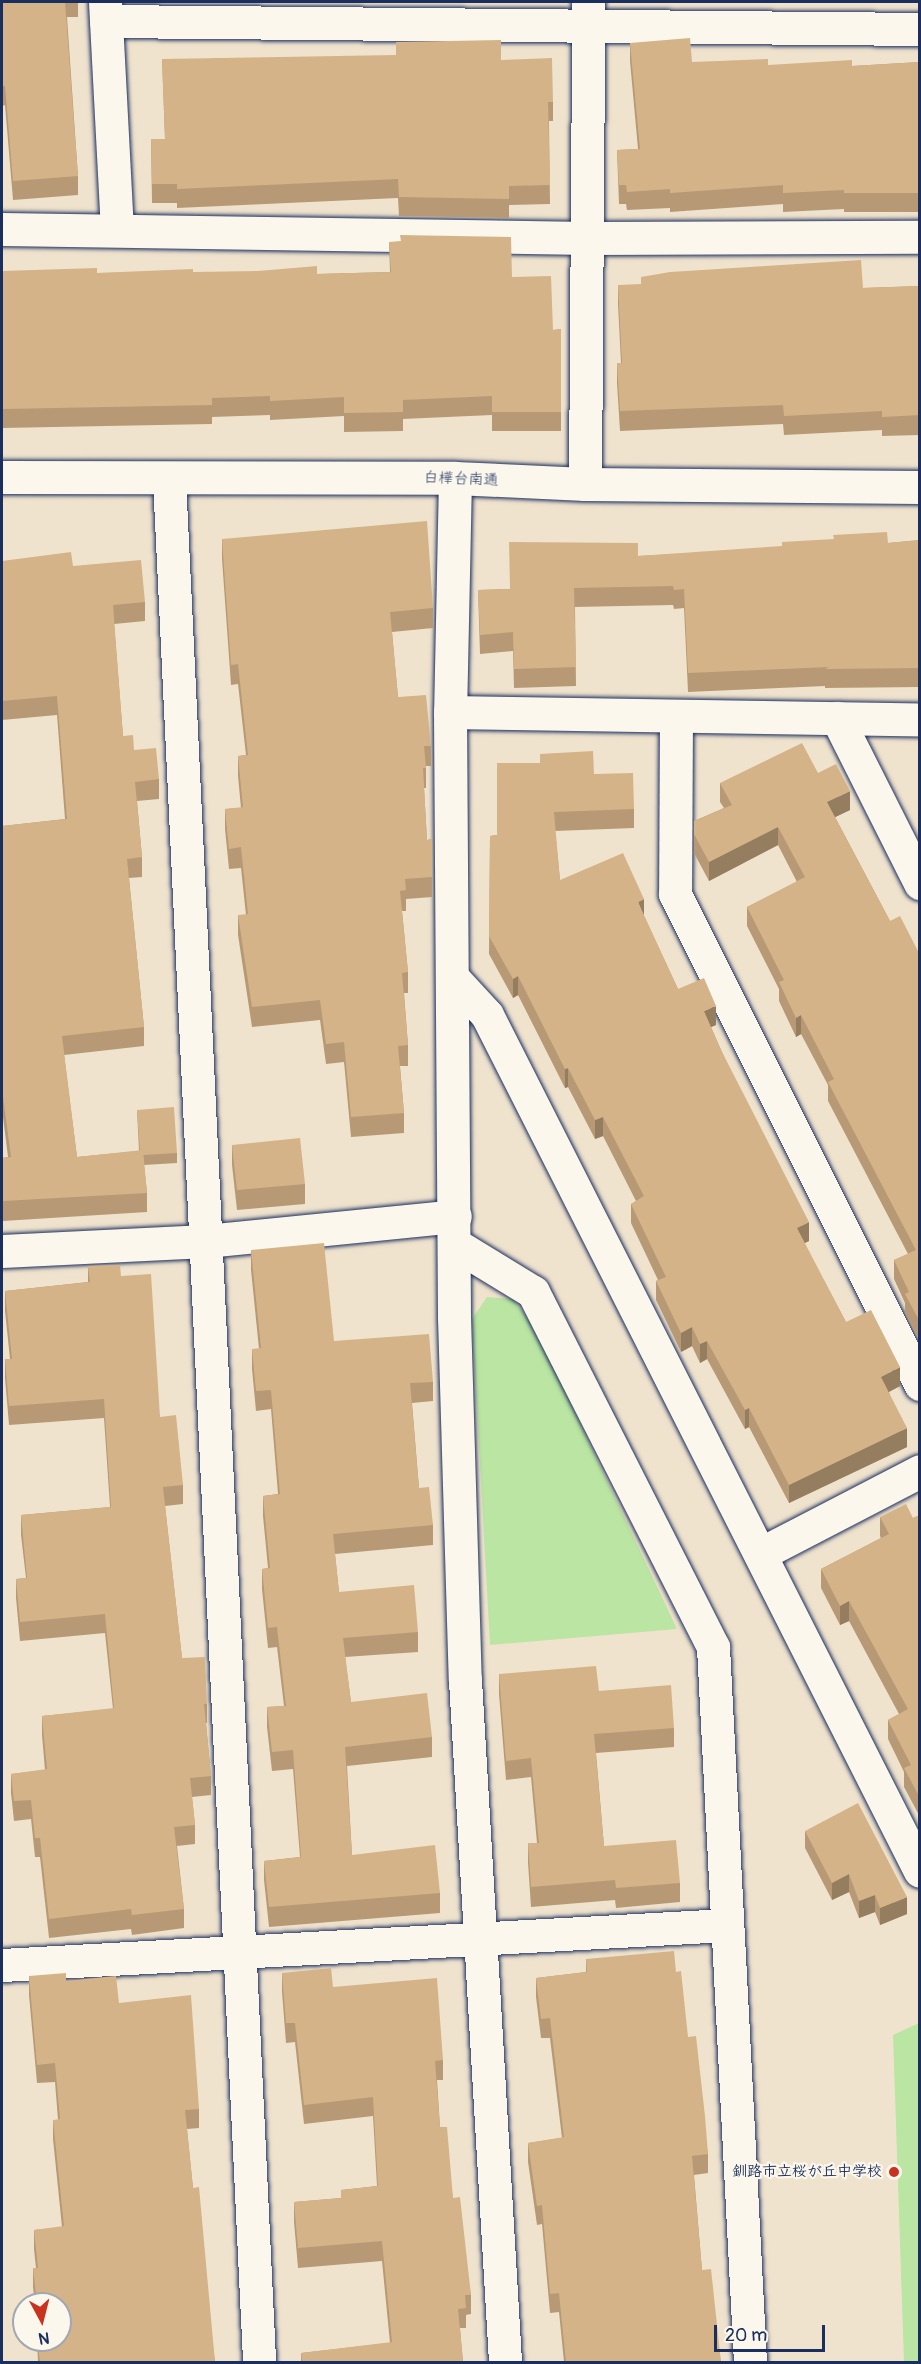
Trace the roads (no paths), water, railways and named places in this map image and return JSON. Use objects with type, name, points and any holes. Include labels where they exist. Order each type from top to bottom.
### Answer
[{"type":"street","points":[[117,229],[106,11],[588,14],[920,29]]},
{"type":"street","points":[[585,484],[589,237],[588,14]]},
{"type":"street","points":[[2,229],[589,237],[920,237]]},
{"type":"street","name":"白樺台南通","points":[[2,477],[455,478],[585,484],[920,487]]},
{"type":"street","points":[[455,478],[450,712],[454,1317],[465,1680],[505,2362]]},
{"type":"street","points":[[169,479],[206,1241],[237,1952],[259,2362]]},
{"type":"street","points":[[450,712],[920,719]]},
{"type":"street","points":[[676,716],[675,894],[920,1383]]},
{"type":"street","points":[[837,718],[920,883]]},
{"type":"street","points":[[453,978],[487,1015],[920,1871]]},
{"type":"street","points":[[2,1251],[455,1230],[533,1292],[713,1647],[750,2362]]},
{"type":"street","points":[[760,1554],[920,1471]]},
{"type":"street","points":[[2,1965],[727,1925]]},
{"type":"place","name":"釧路市立桜が丘中学校","points":[[894,2172]]}]
